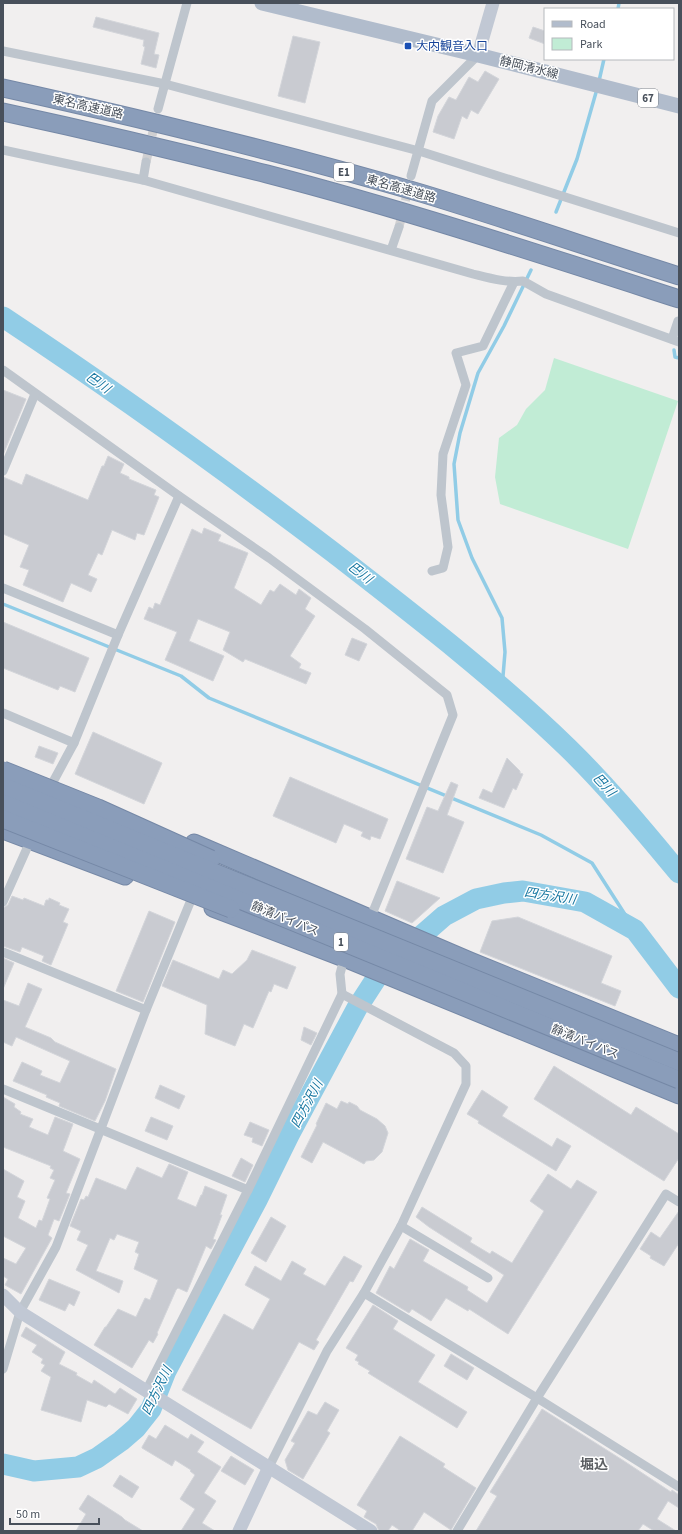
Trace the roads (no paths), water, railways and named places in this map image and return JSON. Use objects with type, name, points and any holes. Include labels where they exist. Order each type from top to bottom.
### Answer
[{"type":"highway","name":"東名高速道路","points":[[3,88],[99,109],[275,153],[423,194],[679,276]]},
{"type":"highway","name":"東名高速道路","points":[[3,112],[94,131],[268,175],[416,216],[561,261],[679,300]]},
{"type":"highway","points":[[3,761],[477,964],[679,1046]]},
{"type":"highway","points":[[3,770],[98,808],[265,883],[348,927]]},
{"type":"highway","name":"静清バイパス","points":[[3,786],[679,1062]]},
{"type":"highway","name":"静清バイパス","points":[[3,803],[679,1080]]},
{"type":"highway","points":[[3,819],[278,928],[358,949]]},
{"type":"highway","name":"1","points":[[3,830],[344,958],[679,1095]]},
{"type":"main road","name":"静岡清水線","points":[[262,3],[588,82],[679,106]]},
{"type":"street","points":[[158,108],[187,3]]},
{"type":"street","points":[[412,176],[432,101],[478,55],[493,3]]},
{"type":"street","points":[[3,51],[165,84],[419,151],[679,233]]},
{"type":"street","points":[[3,150],[143,180],[473,274],[519,281],[546,294],[675,340],[678,321]]},
{"type":"street","points":[[143,180],[146,162]]},
{"type":"street","points":[[391,250],[399,227]]},
{"type":"street","points":[[432,571],[443,568],[448,548],[441,494],[443,454],[466,385],[456,353],[483,346],[519,281]]},
{"type":"street","points":[[3,370],[301,582],[365,630],[447,696],[453,716],[366,917],[344,958],[340,974],[345,996],[146,1391]]},
{"type":"street","points":[[3,471],[35,394]]},
{"type":"street","points":[[3,902],[30,841],[53,782],[74,743],[118,635],[179,496]]},
{"type":"street","points":[[3,588],[118,635]]},
{"type":"street","points":[[3,713],[74,743]]},
{"type":"street","points":[[3,1369],[20,1312],[56,1247],[146,1010],[191,900]]},
{"type":"street","points":[[3,952],[146,1010]]},
{"type":"street","points":[[239,1531],[327,1351],[364,1293],[401,1226],[466,1084],[466,1066],[454,1053],[345,996]]},
{"type":"street","points":[[3,1089],[248,1190]]},
{"type":"street","points":[[457,1531],[537,1398],[666,1194],[679,1202]]},
{"type":"street","points":[[401,1226],[488,1278]]},
{"type":"street","points":[[364,1293],[537,1398],[679,1487]]},
{"type":"street","points":[[3,1295],[20,1312],[371,1531]]},
{"type":"waterway","points":[[618,8],[619,3]]},
{"type":"waterway","points":[[599,81],[604,60]]},
{"type":"waterway","points":[[556,212],[577,159],[597,89]]},
{"type":"waterway","points":[[502,688],[505,652],[502,618],[472,558],[458,520],[454,464],[460,433],[478,373],[504,326],[531,270]]},
{"type":"waterway","name":"巴川","points":[[3,317],[129,403],[253,492],[454,647],[512,696],[583,763],[625,809],[679,873]]},
{"type":"waterway","points":[[674,350],[675,357],[679,358]]},
{"type":"waterway","points":[[3,604],[181,676],[209,698],[541,835],[592,863],[635,930]]},
{"type":"waterway","name":"四方沢川","points":[[3,1464],[34,1471],[78,1467],[97,1458],[136,1428],[151,1409],[166,1371],[357,1008],[381,971],[444,916],[476,899],[504,893],[523,891],[585,902],[635,930],[679,988]]},
{"type":"tunnel","points":[[146,162],[158,109]]},
{"type":"tunnel","points":[[399,227],[409,186]]},
{"type":"place","name":"大内観音入口","points":[[408,46]]},
{"type":"district","name":"堀込","points":[[594,1465]]}]
